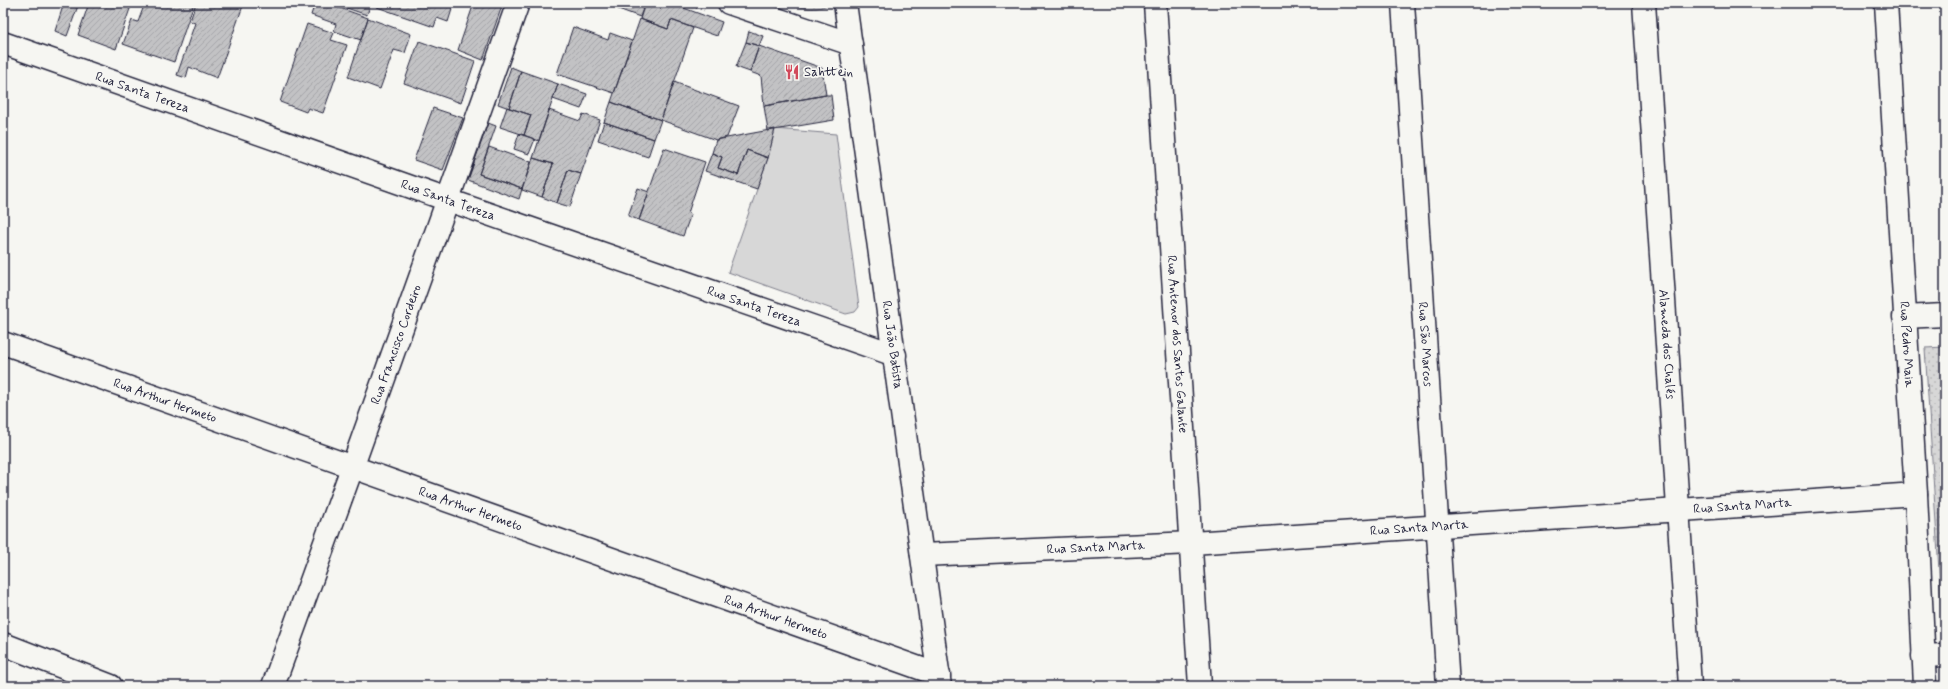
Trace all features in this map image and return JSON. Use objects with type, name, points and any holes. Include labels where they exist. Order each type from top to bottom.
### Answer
[{"type":"street","name":"Rua Francisco Cordeiro","points":[[273,686],[518,3]]},
{"type":"street","points":[[730,3],[851,44]]},
{"type":"street","name":"Rua João Batista","points":[[845,3],[940,680]]},
{"type":"street","name":"Rua Antenor dos Santos Galante","points":[[1154,3],[1192,542],[1200,686]]},
{"type":"street","name":"Rua São Marcos","points":[[1403,3],[1436,526],[1448,686]]},
{"type":"street","name":"Alameda dos Chalés","points":[[1644,3],[1690,686]]},
{"type":"street","name":"Rua Pedro Maia","points":[[1886,3],[1916,494],[1925,686]]},
{"type":"street","name":"Rua Santa Tereza","points":[[3,43],[448,200],[895,354]]},
{"type":"street","points":[[1904,317],[1945,315]]},
{"type":"street","name":"Rua Arthur Hermeto","points":[[3,343],[940,680]]},
{"type":"street","name":"Rua Santa Marta","points":[[922,555],[1192,542],[1916,494]]},
{"type":"street","points":[[3,644],[111,686]]},
{"type":"street","points":[[1924,656],[1945,655]]},
{"type":"shaded area","points":[[787,3],[831,3],[820,8],[804,8]]},
{"type":"shaded area","points":[[775,129],[836,134],[859,307],[855,312],[846,314],[728,272],[768,158]]},
{"type":"shaded area","points":[[1945,347],[1945,635],[1943,635],[1925,348]]},
{"type":"building","points":[[64,3],[79,3],[67,36],[55,31]]},
{"type":"building","points":[[89,3],[132,3],[116,49],[78,35]]},
{"type":"building","points":[[145,3],[194,3],[174,62],[123,44],[132,20],[138,22]]},
{"type":"building","points":[[196,3],[244,3],[217,78],[189,67],[186,78],[177,75],[195,23],[190,21]]},
{"type":"building","points":[[244,3],[256,3],[254,7]]},
{"type":"building","points":[[315,3],[326,3],[368,18],[361,40],[334,31],[336,24],[311,15]]},
{"type":"building","points":[[332,3],[371,3],[367,15]]},
{"type":"building","points":[[379,3],[454,3],[448,22],[437,18],[434,27],[377,7]]},
{"type":"building","points":[[474,3],[503,3],[483,60],[458,50]]},
{"type":"building","points":[[602,3],[645,3],[640,17]]},
{"type":"building","points":[[645,3],[670,3],[722,22],[717,36],[671,20],[668,29],[640,19]]},
{"type":"building","points":[[368,18],[411,34],[405,53],[394,50],[380,89],[348,77]]},
{"type":"building","points":[[640,19],[668,29],[671,20],[693,28],[661,120],[611,102]]},
{"type":"building","points":[[307,24],[334,33],[331,40],[347,45],[323,113],[308,108],[306,112],[280,102]]},
{"type":"building","points":[[573,27],[608,40],[610,33],[632,41],[614,93],[557,74]]},
{"type":"building","points":[[749,31],[763,36],[759,46],[746,42]]},
{"type":"building","points":[[419,41],[475,61],[461,103],[404,83]]},
{"type":"building","points":[[746,42],[759,46],[750,72],[736,67]]},
{"type":"building","points":[[759,46],[822,68],[826,95],[764,106],[761,76],[750,72]]},
{"type":"building","points":[[511,67],[521,71],[509,108],[498,104]]},
{"type":"building","points":[[521,71],[558,84],[539,141],[524,135],[531,115],[509,108]]},
{"type":"building","points":[[674,82],[739,106],[727,137],[716,140],[661,120]]},
{"type":"building","points":[[558,84],[587,94],[581,109],[553,99]]},
{"type":"building","points":[[831,95],[834,120],[768,131],[764,106]]},
{"type":"building","points":[[611,102],[661,120],[654,139],[604,122]]},
{"type":"building","points":[[507,107],[531,115],[524,135],[500,127]]},
{"type":"building","points":[[433,108],[463,118],[443,170],[414,160]]},
{"type":"building","points":[[549,110],[580,121],[583,114],[600,120],[581,174],[568,170],[557,203],[542,197],[553,164],[533,158]]},
{"type":"building","points":[[604,122],[654,139],[648,157],[598,140]]},
{"type":"building","points":[[488,123],[496,126],[479,174],[522,189],[519,199],[468,180]]},
{"type":"building","points":[[775,129],[768,158],[747,150],[738,175],[718,168],[722,157],[712,153],[716,140]]},
{"type":"building","points":[[519,134],[535,139],[529,154],[514,149]]},
{"type":"building","points":[[489,147],[531,162],[522,189],[479,174]]},
{"type":"building","points":[[664,148],[705,162],[688,213],[691,214],[683,236],[639,220]]},
{"type":"building","points":[[747,150],[768,158],[757,189],[705,171],[712,153],[722,157],[718,168],[738,175]]},
{"type":"building","points":[[533,158],[553,164],[542,197],[522,190]]},
{"type":"building","points":[[568,170],[581,174],[570,207],[557,203]]},
{"type":"building","points":[[638,188],[649,192],[639,220],[628,216]]},
{"type":"place","name":"Sahttein","points":[[792,72]]}]
